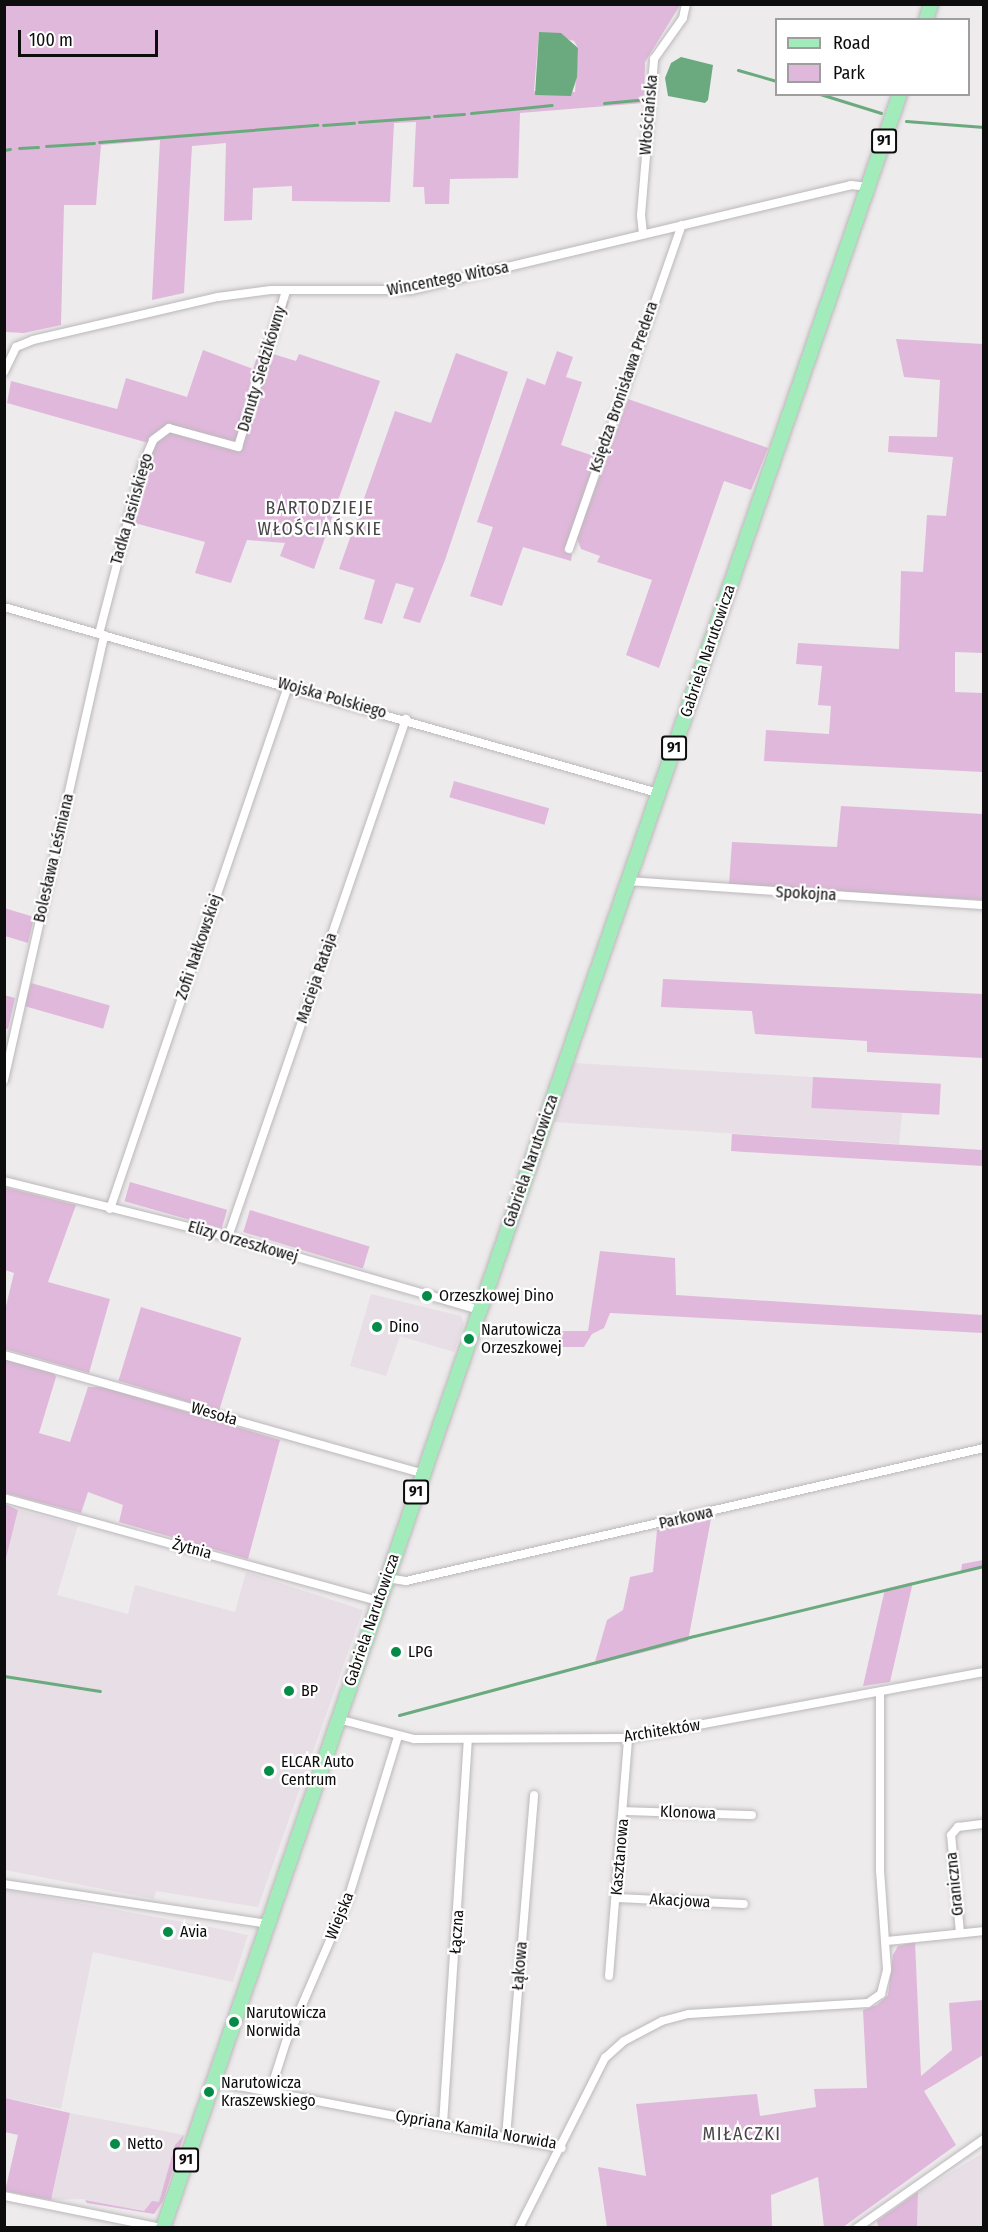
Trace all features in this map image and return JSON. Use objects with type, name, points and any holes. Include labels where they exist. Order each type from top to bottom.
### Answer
[{"type":"main road","name":"Gabriela Narutowicza","points":[[162,2228],[899,96]]},
{"type":"street","name":"Włościańska","points":[[643,234],[641,215],[654,59],[676,29],[686,4]]},
{"type":"street","name":"Wincentego Witosa","points":[[4,372],[16,347],[33,340],[218,297],[286,291],[411,290],[851,184],[868,187]]},
{"type":"street","name":"Księdza Bronisława Predera","points":[[569,549],[682,225]]},
{"type":"street","name":"Danuty Siedzikówny","points":[[238,447],[286,291]]},
{"type":"street","name":"Tadka Jasińskiego","points":[[101,634],[143,464],[153,440],[169,428],[238,447]]},
{"type":"street","name":"Wojska Polskiego","points":[[4,607],[406,719],[658,793]]},
{"type":"street","name":"Bolesława Leśmiana","points":[[4,1080],[101,634]]},
{"type":"street","name":"Zofii Nałkowskiej","points":[[110,1209],[288,686]]},
{"type":"street","name":"Macieja Rataja","points":[[228,1237],[406,719]]},
{"type":"street","name":"Spokojna","points":[[628,881],[984,904]]},
{"type":"street","name":"Elizy Orzeszkowej","points":[[4,1181],[228,1237],[480,1311]]},
{"type":"street","name":"Wesoła","points":[[4,1355],[422,1473]]},
{"type":"street","name":"Parkowa","points":[[387,1578],[406,1581],[984,1448]]},
{"type":"street","name":"Żytnia","points":[[4,1498],[379,1601]]},
{"type":"street","name":"Architektów","points":[[338,1719],[398,1736],[468,1740],[628,1738],[984,1672]]},
{"type":"street","name":"Cypriana Kamila Norwida","points":[[213,2081],[562,2148],[605,2058],[624,2041],[662,2021],[689,2014],[868,2003],[881,1994],[887,1970],[887,1941],[880,1871],[880,1692]]},
{"type":"street","name":"Wiejska","points":[[270,2092],[286,2042],[348,1899],[398,1736]]},
{"type":"street","name":"Kasztanowa","points":[[609,1976],[628,1738]]},
{"type":"street","name":"Łączna","points":[[443,2124],[468,1740]]},
{"type":"street","name":"Łąkowa","points":[[506,2137],[534,1795]]},
{"type":"street","name":"Klonowa","points":[[623,1811],[752,1815]]},
{"type":"street","name":"Graniczna","points":[[960,1934],[951,1835],[958,1827],[984,1824]]},
{"type":"street","points":[[4,1884],[267,1924]]},
{"type":"street","name":"Akacjowa","points":[[616,1898],[744,1904]]},
{"type":"street","points":[[887,1941],[984,1931]]},
{"type":"street","points":[[857,2228],[984,2139]]},
{"type":"street","points":[[519,2228],[562,2148]]},
{"type":"street","points":[[4,2196],[162,2228]]},
{"type":"shaded area","points":[[539,32],[561,33],[578,48],[577,77],[571,96],[535,95]]},
{"type":"shaded area","points":[[681,57],[713,65],[708,100],[705,103],[668,96],[665,78],[671,63]]},
{"type":"shaded area","points":[[574,1063],[813,1077],[812,1108],[902,1113],[899,1144],[553,1122]]},
{"type":"shaded area","points":[[371,1294],[461,1316],[464,1324],[454,1352],[400,1336],[386,1376],[350,1366]]},
{"type":"shaded area","points":[[18,1510],[78,1525],[57,1595],[128,1614],[135,1585],[235,1612],[246,1572],[363,1610],[258,1907],[156,1891],[154,1899],[5,1870],[4,1562]]},
{"type":"shaded area","points":[[4,1889],[248,1935],[233,1982],[93,1952],[61,2109],[5,2098]]},
{"type":"shaded area","points":[[70,2113],[184,2135],[175,2145],[159,2203],[144,2211],[82,2199],[51,2200]]},
{"type":"shaded area","points":[[983,2153],[983,2227],[917,2228],[918,2192]]},
{"type":"green space","points":[[4,5],[680,5],[645,62],[644,103],[520,113],[518,178],[450,179],[449,204],[425,204],[424,187],[413,187],[416,122],[394,123],[390,202],[292,201],[292,186],[253,188],[252,220],[224,221],[226,143],[192,146],[184,293],[152,300],[160,140],[101,145],[96,205],[64,205],[61,325],[24,333],[5,332]],"holes":[[[539,32],[574,41],[578,48],[575,92],[534,91]]]},
{"type":"green space","points":[[289,301],[273,354],[296,361],[299,354],[380,381],[314,569],[280,556],[285,543],[247,540],[231,583],[195,573],[205,542],[131,522],[152,444],[7,403],[11,381],[117,409],[126,378],[187,397],[203,350],[253,369],[276,302]]},
{"type":"green space","points":[[896,339],[983,344],[983,653],[955,652],[955,692],[983,693],[983,772],[764,761],[766,730],[829,734],[831,706],[818,705],[822,666],[796,664],[798,643],[899,649],[901,571],[923,572],[927,515],[946,516],[953,457],[888,452],[889,436],[937,437],[940,380],[904,377]]},
{"type":"green space","points":[[557,351],[573,357],[566,377],[582,382],[561,445],[597,457],[564,551],[572,554],[571,561],[523,547],[502,606],[470,596],[493,527],[477,522],[527,378],[545,385]]},
{"type":"green space","points":[[456,353],[508,372],[445,560],[420,623],[403,618],[414,588],[396,583],[382,624],[364,619],[375,580],[339,569],[395,411],[431,423]]},
{"type":"green space","points":[[628,399],[768,448],[751,490],[724,481],[659,668],[626,655],[652,580],[597,562],[600,556],[581,549],[577,538]]},
{"type":"green space","points":[[454,781],[549,808],[544,825],[449,797]]},
{"type":"green space","points":[[841,806],[983,814],[983,900],[729,885],[732,842],[837,847]]},
{"type":"green space","points":[[4,908],[34,917],[28,943],[5,936]]},
{"type":"green space","points":[[663,979],[983,994],[983,1058],[867,1052],[867,1041],[755,1034],[752,1011],[661,1007]]},
{"type":"green space","points":[[31,983],[110,1006],[103,1029],[24,1006]]},
{"type":"green space","points":[[4,995],[15,998],[8,1029],[5,1028]]},
{"type":"green space","points":[[813,1077],[941,1084],[939,1115],[811,1108]]},
{"type":"green space","points":[[732,1134],[983,1150],[983,1166],[731,1151]]},
{"type":"green space","points":[[130,1182],[227,1210],[222,1229],[124,1201]]},
{"type":"green space","points":[[4,1187],[76,1205],[48,1282],[110,1299],[89,1373],[5,1349],[5,1310],[14,1273],[5,1270]]},
{"type":"green space","points":[[250,1210],[370,1247],[363,1269],[243,1232]]},
{"type":"green space","points":[[600,1251],[675,1258],[676,1295],[983,1315],[983,1333],[610,1313],[604,1328],[592,1334],[584,1347],[558,1347],[560,1331],[588,1331]]},
{"type":"green space","points":[[141,1307],[241,1338],[219,1411],[118,1381]]},
{"type":"green space","points":[[5,1359],[53,1372],[56,1377],[39,1433],[70,1442],[88,1387],[103,1387],[280,1440],[248,1559],[119,1522],[123,1505],[88,1492],[81,1513],[5,1493]]},
{"type":"green space","points":[[5,1504],[18,1510],[5,1562]]},
{"type":"green space","points":[[711,1519],[688,1641],[594,1665],[607,1620],[623,1610],[630,1577],[653,1572],[657,1530]]},
{"type":"green space","points":[[983,1560],[983,1566],[961,1572],[962,1564]]},
{"type":"green space","points":[[913,1582],[890,1682],[863,1686],[885,1589]]},
{"type":"green space","points":[[915,1942],[921,2076],[952,2050],[949,2003],[983,2000],[983,2055],[924,2091],[956,2145],[843,2227],[824,2227],[818,2177],[771,2195],[772,2227],[607,2227],[598,2167],[646,2176],[636,2104],[757,2094],[760,2116],[816,2107],[814,2089],[867,2088],[863,2010],[877,2005],[888,1995],[893,1955],[898,1946]]},
{"type":"green space","points":[[5,2098],[70,2113],[51,2200],[5,2191],[18,2135],[5,2132]]},
{"type":"green space","points":[[184,2135],[163,2201],[154,2214],[87,2203],[85,2200],[144,2211],[152,2201],[159,2202],[175,2145]]},
{"type":"green space","points":[[918,2192],[917,2227],[878,2227],[877,2221]]},
{"type":"waterway","points":[[738,70],[775,81]]},
{"type":"waterway","points":[[826,96],[881,113]]},
{"type":"waterway","points":[[604,103],[640,100]]},
{"type":"waterway","points":[[471,113],[552,105]]},
{"type":"waterway","points":[[434,116],[464,114]]},
{"type":"waterway","points":[[359,122],[429,117]]},
{"type":"waterway","points":[[906,121],[984,127]]},
{"type":"waterway","points":[[323,125],[354,123]]},
{"type":"waterway","points":[[99,142],[317,125]]},
{"type":"waterway","points":[[46,146],[94,143]]},
{"type":"waterway","points":[[19,148],[38,147]]},
{"type":"waterway","points":[[4,150],[10,149]]},
{"type":"waterway","points":[[399,1715],[694,1636],[984,1566]]},
{"type":"waterway","points":[[4,1676],[100,1691]]},
{"type":"place","name":"Orzeszkowej Dino","points":[[427,1296]]},
{"type":"place","name":"Dino","points":[[377,1327]]},
{"type":"place","name":"Narutowicza Orzeszkowej","points":[[469,1339]]},
{"type":"place","name":"LPG","points":[[396,1652]]},
{"type":"place","name":"BP","points":[[289,1691]]},
{"type":"place","name":"ELCAR Auto Centrum","points":[[269,1771]]},
{"type":"place","name":"Avia","points":[[168,1932]]},
{"type":"place","name":"Narutowicza Norwida","points":[[234,2022]]},
{"type":"place","name":"Narutowicza Kraszewskiego","points":[[209,2092]]},
{"type":"place","name":"Netto","points":[[115,2144]]},
{"type":"district","name":"BARTODZIEJE WŁOŚCIAŃSKIE","points":[[320,519]]},
{"type":"district","name":"MIŁACZKI","points":[[742,2134]]}]
